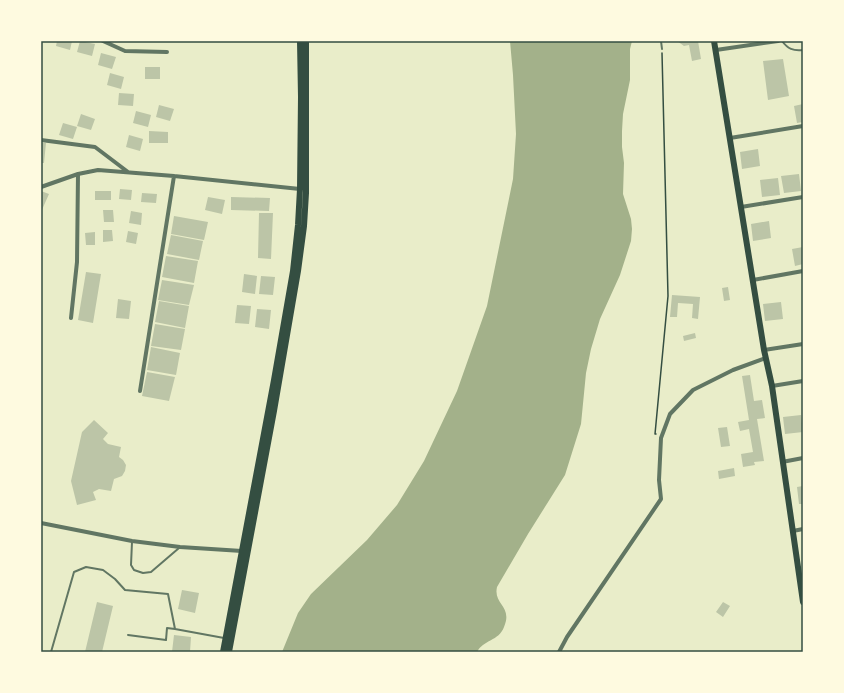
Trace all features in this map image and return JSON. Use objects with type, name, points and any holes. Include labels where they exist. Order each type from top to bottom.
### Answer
[{"type":"main road","points":[[222,652],[293,271],[300,189],[300,41]]},
{"type":"main road","points":[[229,652],[274,411],[298,271],[304,226],[306,192],[306,41]]},
{"type":"main road","points":[[714,41],[764,350],[772,386],[803,602]]},
{"type":"street","points":[[103,41],[125,50],[167,52]]},
{"type":"street","points":[[716,50],[778,41]]},
{"type":"street","points":[[730,138],[803,126]]},
{"type":"street","points":[[41,140],[95,147],[128,172]]},
{"type":"street","points":[[41,187],[78,174],[98,170],[300,189]]},
{"type":"street","points":[[72,318],[77,262],[78,174]]},
{"type":"street","points":[[140,392],[174,176]]},
{"type":"street","points":[[741,207],[803,196]]},
{"type":"street","points":[[753,280],[803,271]]},
{"type":"street","points":[[764,350],[803,344]]},
{"type":"street","points":[[559,652],[567,637],[661,499],[659,480],[660,438],[670,414],[693,390],[733,370],[766,358]]},
{"type":"street","points":[[772,386],[803,381]]},
{"type":"street","points":[[782,462],[803,458]]},
{"type":"street","points":[[41,523],[132,540],[180,547],[242,551]]},
{"type":"street","points":[[793,531],[803,529]]},
{"type":"lane","points":[[661,41],[662,49]]},
{"type":"lane","points":[[782,41],[786,47],[793,51],[803,50]]},
{"type":"lane","points":[[132,540],[131,566],[134,570],[143,573],[151,572],[180,547]]},
{"type":"lane","points":[[51,652],[74,572],[86,567],[104,570],[125,590],[168,594],[175,629]]},
{"type":"lane","points":[[128,635],[166,640],[167,628],[225,639]]},
{"type":"path","points":[[660,438],[655,434],[668,296],[662,49]]},
{"type":"shaded area","points":[[510,41],[632,41],[630,49],[630,80],[623,114],[622,131],[624,163],[623,194],[631,219],[631,241],[620,275],[600,319],[591,349],[586,373],[581,424],[565,475],[497,587],[498,598],[506,614],[506,620],[502,632],[483,645],[477,652],[282,652],[298,613],[311,594],[367,540],[397,505],[424,461],[457,391],[487,306],[513,179],[516,134]]},
{"type":"building","points":[[57,41],[72,41],[70,50],[56,46]]},
{"type":"building","points":[[80,41],[95,44],[92,56],[77,52]]},
{"type":"building","points":[[677,41],[698,41],[701,59],[692,61],[689,45],[684,46]]},
{"type":"building","points":[[101,53],[116,57],[112,69],[98,65]]},
{"type":"building","points":[[783,59],[789,96],[768,100],[763,61]]},
{"type":"building","points":[[145,67],[160,67],[160,79],[145,79]]},
{"type":"building","points":[[110,73],[124,77],[121,89],[107,85]]},
{"type":"building","points":[[119,93],[134,94],[133,106],[118,105]]},
{"type":"building","points":[[803,104],[803,122],[797,123],[794,106]]},
{"type":"building","points":[[159,105],[174,109],[170,121],[156,117]]},
{"type":"building","points":[[136,111],[151,115],[148,127],[133,123]]},
{"type":"building","points":[[81,114],[95,119],[91,130],[77,126]]},
{"type":"building","points":[[63,123],[77,127],[73,139],[59,135]]},
{"type":"building","points":[[149,131],[168,132],[168,143],[149,143]]},
{"type":"building","points":[[129,135],[143,139],[140,151],[126,147]]},
{"type":"building","points":[[41,143],[46,143],[44,163],[41,163]]},
{"type":"building","points":[[758,149],[760,166],[742,169],[740,152]]},
{"type":"building","points":[[799,174],[801,191],[784,193],[781,176]]},
{"type":"building","points":[[778,178],[780,195],[762,197],[760,180]]},
{"type":"building","points":[[120,189],[132,190],[131,200],[119,199]]},
{"type":"building","points":[[41,191],[49,194],[41,212]]},
{"type":"building","points":[[95,191],[111,191],[111,200],[95,200]]},
{"type":"building","points":[[142,193],[157,194],[156,203],[141,202]]},
{"type":"building","points":[[208,197],[225,200],[222,214],[205,210]]},
{"type":"building","points":[[231,197],[270,198],[269,211],[231,210]]},
{"type":"building","points":[[103,210],[113,210],[114,222],[104,222]]},
{"type":"building","points":[[131,211],[142,213],[141,225],[129,223]]},
{"type":"building","points":[[259,213],[273,213],[271,259],[258,258]]},
{"type":"building","points":[[174,216],[208,222],[204,240],[171,234]]},
{"type":"building","points":[[769,221],[771,238],[753,241],[751,224]]},
{"type":"building","points":[[103,230],[112,230],[113,241],[103,242]]},
{"type":"building","points":[[128,231],[138,233],[136,244],[126,242]]},
{"type":"building","points":[[95,232],[95,245],[86,245],[85,233]]},
{"type":"building","points":[[171,235],[203,241],[199,260],[167,254]]},
{"type":"building","points":[[803,247],[803,264],[795,266],[792,249]]},
{"type":"building","points":[[166,256],[198,261],[194,283],[162,277]]},
{"type":"building","points":[[86,272],[101,274],[93,323],[78,320]]},
{"type":"building","points":[[244,274],[257,276],[255,294],[242,292]]},
{"type":"building","points":[[261,276],[275,277],[273,295],[259,294]]},
{"type":"building","points":[[162,280],[194,285],[189,305],[158,300]]},
{"type":"building","points":[[728,287],[730,300],[724,301],[722,288]]},
{"type":"building","points":[[672,295],[700,297],[698,319],[692,318],[693,304],[678,303],[677,317],[670,317]]},
{"type":"building","points":[[118,299],[131,301],[129,319],[116,318]]},
{"type":"building","points":[[159,301],[189,306],[185,328],[155,322]]},
{"type":"building","points":[[781,302],[783,319],[765,321],[763,304]]},
{"type":"building","points":[[237,305],[251,306],[249,324],[235,323]]},
{"type":"building","points":[[257,309],[271,310],[269,329],[255,327]]},
{"type":"building","points":[[155,324],[185,329],[181,350],[151,346]]},
{"type":"building","points":[[695,333],[696,338],[684,341],[683,336]]},
{"type":"building","points":[[151,347],[180,353],[176,375],[147,370]]},
{"type":"building","points":[[147,372],[175,377],[169,401],[142,396]]},
{"type":"building","points":[[750,375],[754,401],[762,400],[765,418],[757,419],[764,461],[754,462],[755,465],[743,467],[741,454],[753,452],[749,429],[740,431],[738,422],[749,420],[742,376]]},
{"type":"building","points":[[801,415],[803,432],[785,434],[783,417]]},
{"type":"building","points":[[94,420],[108,433],[103,439],[108,444],[121,447],[119,457],[126,465],[125,471],[122,476],[114,479],[111,491],[99,489],[93,492],[96,500],[77,505],[71,481],[82,432]]},
{"type":"building","points":[[727,427],[730,446],[721,447],[718,428]]},
{"type":"building","points":[[734,468],[735,476],[719,479],[718,471]]},
{"type":"building","points":[[803,486],[803,504],[799,504],[797,487]]},
{"type":"building","points":[[182,590],[199,593],[195,613],[178,609]]},
{"type":"building","points":[[97,602],[113,606],[102,652],[85,652]]},
{"type":"building","points":[[723,602],[730,606],[723,617],[716,612]]},
{"type":"building","points":[[174,635],[191,637],[190,652],[172,652]]}]
